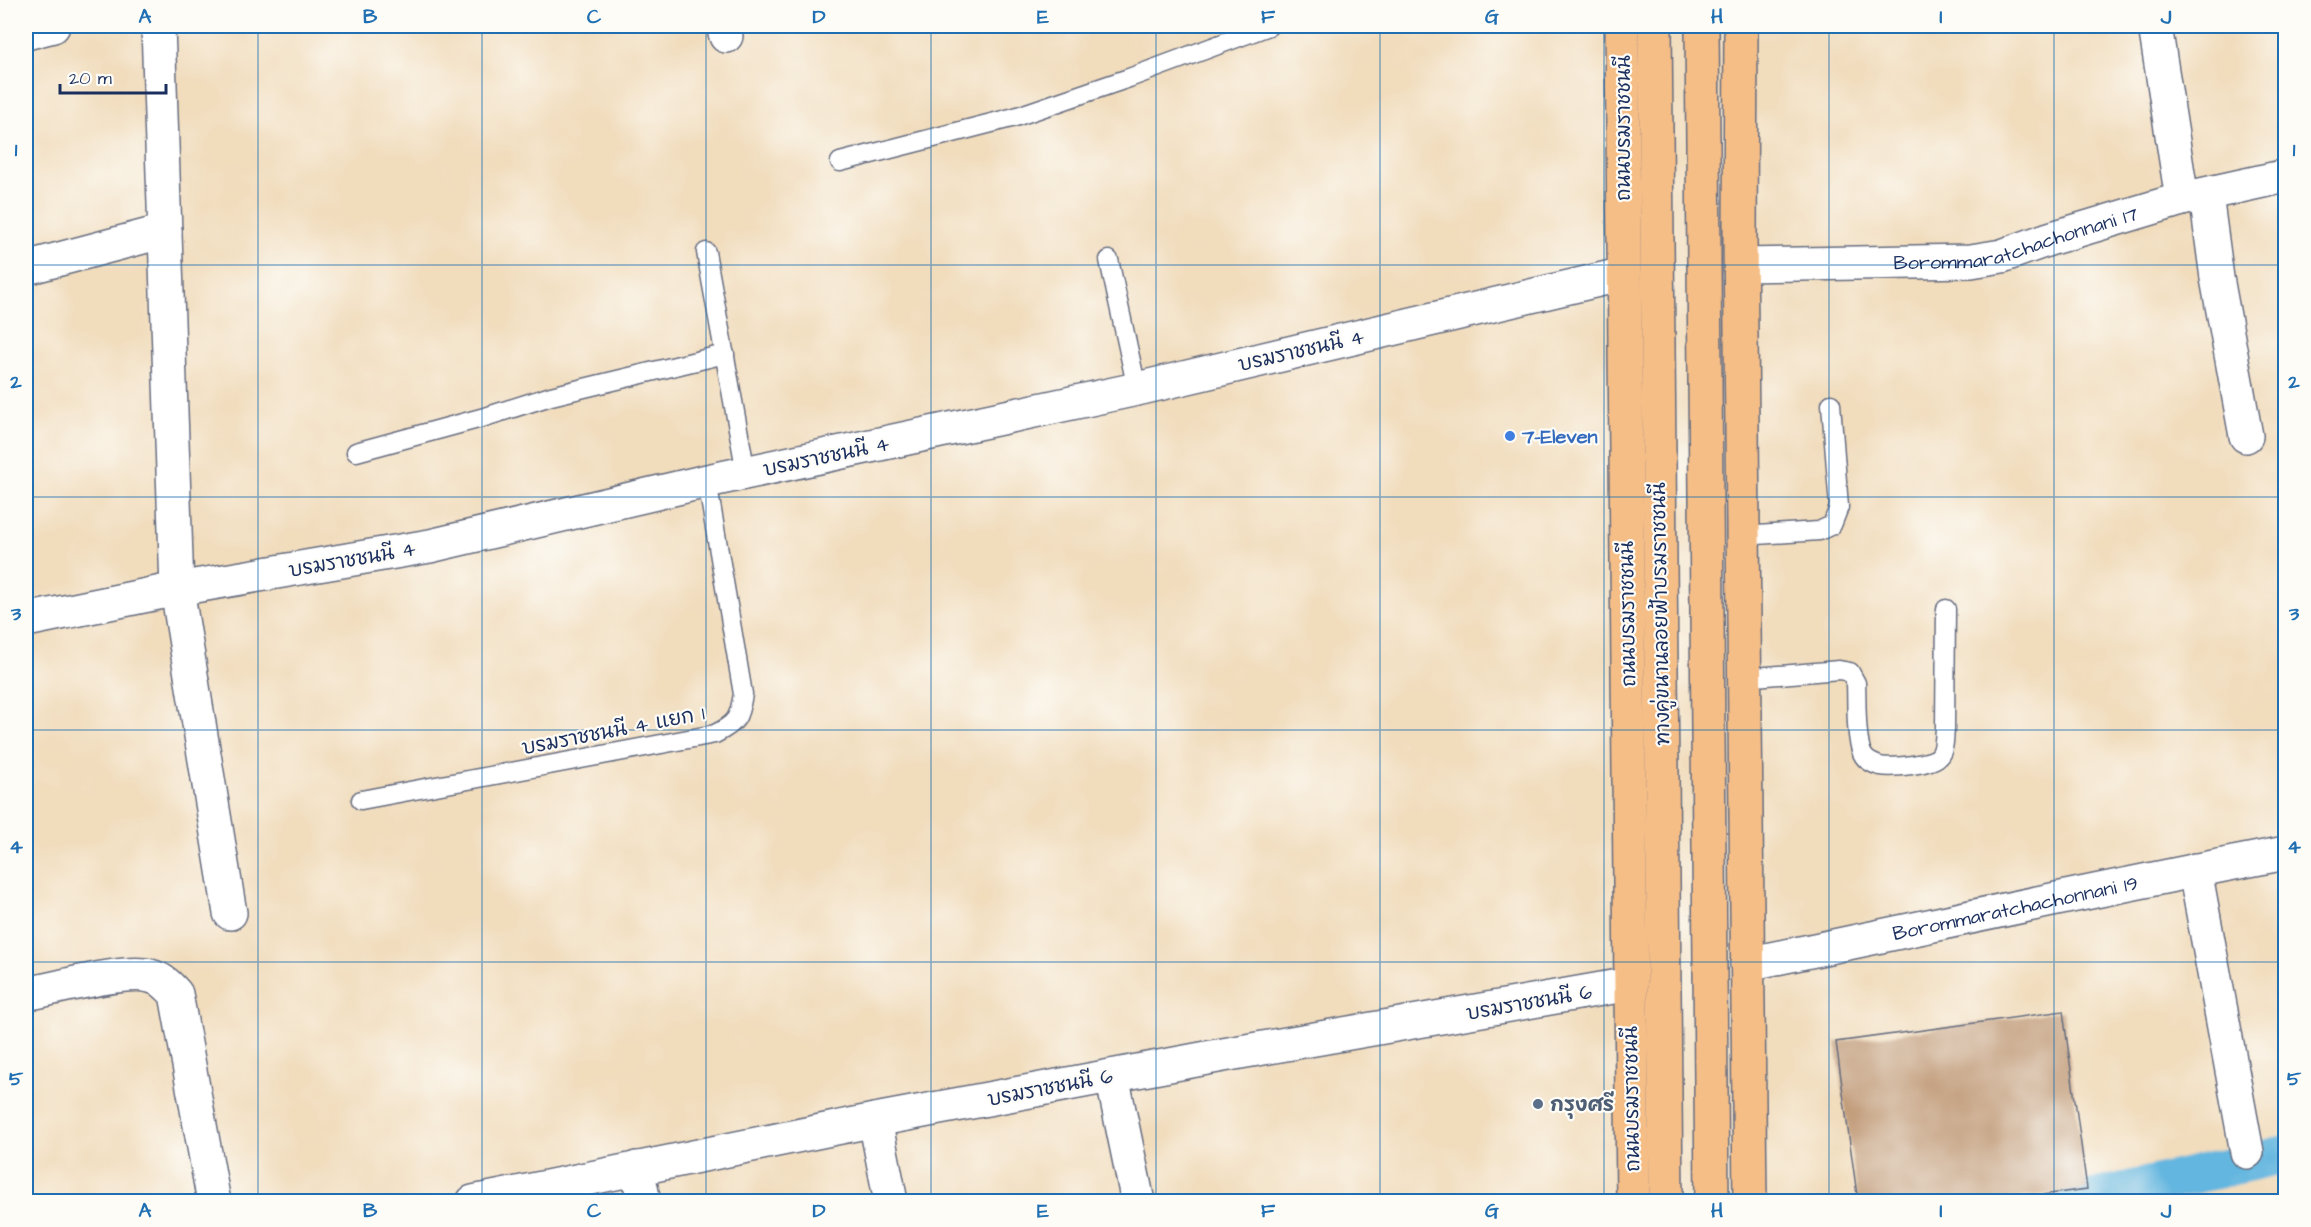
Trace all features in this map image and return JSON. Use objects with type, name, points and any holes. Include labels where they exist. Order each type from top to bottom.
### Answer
[{"type":"main road","name":"ถนนบรมราชชนนี","points":[[1622,26],[1633,1202]]},
{"type":"main road","name":"ทางคู่ขนานลอยฟ้าบรมราชชนนี","points":[[1655,26],[1665,1202]]},
{"type":"main road","points":[[1702,26],[1712,1202]]},
{"type":"main road","points":[[1741,26],[1743,678],[1750,1202]]},
{"type":"street","points":[[26,33],[53,26]]},
{"type":"street","points":[[158,26],[177,589],[230,913]]},
{"type":"street","points":[[2155,26],[2194,197],[2217,278],[2246,436]]},
{"type":"street","name":"Borommaratchachonnani 17","points":[[1741,265],[1971,261],[2002,256],[2049,239],[2194,197],[2286,176]]},
{"type":"street","points":[[26,268],[165,231]]},
{"type":"street","name":"บรมราชชนนี 4","points":[[26,620],[177,589],[430,546],[707,481],[1137,389],[1624,274]]},
{"type":"street","name":"Borommaratchachonnani 19","points":[[1747,964],[2037,904],[2093,890],[2286,853]]},
{"type":"street","points":[[2195,870],[2247,1152]]},
{"type":"street","points":[[26,994],[126,975],[149,975],[166,983],[176,994],[214,1202]]},
{"type":"street","name":"บรมราชชนนี 6","points":[[472,1202],[875,1120],[1630,984]]},
{"type":"street","points":[[1112,1076],[1138,1202]]},
{"type":"street","points":[[875,1120],[891,1202]]},
{"type":"street","points":[[637,1168],[644,1202]]},
{"type":"lane","points":[[840,162],[1015,117],[1269,26]]},
{"type":"lane","points":[[706,252],[746,473]]},
{"type":"lane","points":[[1108,260],[1137,389]]},
{"type":"lane","points":[[356,452],[485,417],[551,396],[725,354]]},
{"type":"lane","points":[[1742,536],[1819,531],[1832,525],[1839,507],[1831,404]]},
{"type":"lane","name":"บรมราชชนนี 4 แยก 1","points":[[361,800],[715,734],[731,726],[739,715],[743,694],[707,481]]},
{"type":"lane","points":[[1743,678],[1839,669],[1850,672],[1856,682],[1862,754],[1870,763],[1882,766],[1921,764],[1934,760],[1940,756],[1943,748],[1945,729],[1946,609]]},
{"type":"building","points":[[2063,1011],[2087,1189],[1990,1202],[1858,1202],[1836,1042]]},
{"type":"waterway","points":[[2076,1202],[2286,1154]]},
{"type":"place","name":"7-Eleven","points":[[1510,436]]},
{"type":"place","name":"กรุงศรี","points":[[1538,1104]]}]
